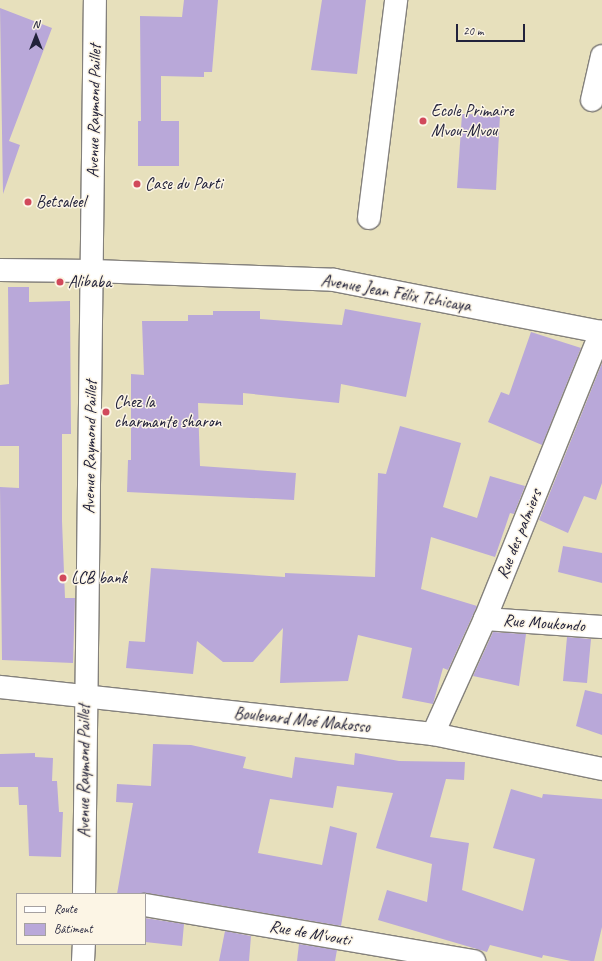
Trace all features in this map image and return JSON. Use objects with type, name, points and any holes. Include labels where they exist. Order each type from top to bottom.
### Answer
[{"type":"street","name":"Avenue Raymond Paillet","points":[[84,893],[84,694],[93,271],[95,0]]},
{"type":"street","points":[[369,218],[396,0]]},
{"type":"street","points":[[592,100],[602,56]]},
{"type":"street","name":"Avenue Jean Félix Tchicaya","points":[[0,270],[93,271],[334,280],[601,332]]},
{"type":"street","name":"Rue des palmiers","points":[[433,734],[485,619],[601,332]]},
{"type":"street","name":"Rue Moukondo","points":[[485,619],[602,627]]},
{"type":"street","name":"Boulevard Moé Makosso","points":[[0,687],[84,694],[433,734],[602,769]]},
{"type":"street","name":"Rue de M'vouti","points":[[146,905],[474,961]]},
{"type":"street","points":[[84,945],[84,961]]},
{"type":"building","points":[[184,0],[218,0],[212,72],[204,72],[204,77],[161,76],[161,121],[179,121],[179,166],[138,166],[138,121],[141,121],[140,16],[182,17]]},
{"type":"building","points":[[322,0],[366,0],[357,74],[311,70]]},
{"type":"building","points":[[0,8],[52,28],[9,141],[20,145],[3,194]]},
{"type":"building","points":[[462,114],[500,115],[496,190],[457,188]]},
{"type":"building","points":[[8,287],[29,287],[29,302],[70,301],[71,434],[62,434],[62,521],[65,598],[75,598],[73,663],[2,660],[0,487],[19,488],[19,446],[0,446],[0,385],[9,384]]},
{"type":"building","points":[[345,309],[421,323],[406,397],[341,384],[339,403],[243,393],[243,405],[198,403],[200,466],[296,473],[294,500],[127,492],[128,460],[131,460],[131,374],[144,375],[142,321],[188,321],[188,315],[213,315],[213,311],[260,311],[260,319],[342,325]]},
{"type":"building","points":[[531,332],[581,348],[542,445],[488,422],[501,392],[509,395]]},
{"type":"building","points":[[602,363],[602,483],[596,500],[584,496],[568,533],[539,520]]},
{"type":"building","points":[[400,426],[461,443],[443,507],[477,518],[490,476],[525,486],[514,514],[510,513],[495,557],[431,537],[421,589],[477,606],[448,670],[443,668],[433,704],[402,698],[412,648],[358,635],[348,681],[280,683],[283,628],[253,662],[223,662],[197,641],[193,674],[126,668],[129,641],[145,642],[151,568],[285,577],[285,573],[375,577],[378,473],[386,474]]},
{"type":"building","points":[[563,546],[602,553],[602,583],[558,572]]},
{"type":"building","points":[[493,632],[526,634],[519,686],[473,676]]},
{"type":"building","points":[[567,637],[591,639],[587,683],[563,681]]},
{"type":"building","points":[[585,690],[602,694],[602,735],[576,726]]},
{"type":"building","points":[[153,744],[191,745],[246,757],[243,768],[292,778],[295,757],[354,765],[355,753],[399,761],[465,762],[464,780],[446,779],[430,837],[469,843],[462,890],[523,911],[535,859],[493,848],[511,789],[542,798],[543,794],[602,799],[602,927],[594,961],[571,961],[543,955],[542,958],[490,945],[487,952],[378,920],[387,890],[427,902],[432,864],[376,848],[393,793],[337,786],[333,808],[270,799],[258,853],[322,865],[330,826],[357,833],[341,926],[147,893],[117,893],[133,803],[116,802],[117,784],[151,786]]},
{"type":"building","points":[[35,753],[35,757],[53,758],[52,781],[57,781],[59,812],[63,812],[61,857],[29,856],[27,805],[19,805],[18,787],[0,787],[0,754]]},
{"type":"building","points":[[146,918],[184,924],[182,946],[146,942]]},
{"type":"building","points":[[225,931],[251,936],[249,961],[219,961]]},
{"type":"building","points":[[299,944],[337,950],[335,961],[297,961]]},
{"type":"place","name":"Ecole Primaire Mvou-Mvou","points":[[423,121]]},
{"type":"place","name":"Case du Parti","points":[[137,184]]},
{"type":"place","name":"Betsaleel","points":[[28,202]]},
{"type":"place","name":"Alibaba","points":[[60,282]]},
{"type":"place","name":"Chez la charmante sharon","points":[[106,412]]},
{"type":"place","name":"LCB bank","points":[[63,578]]}]
